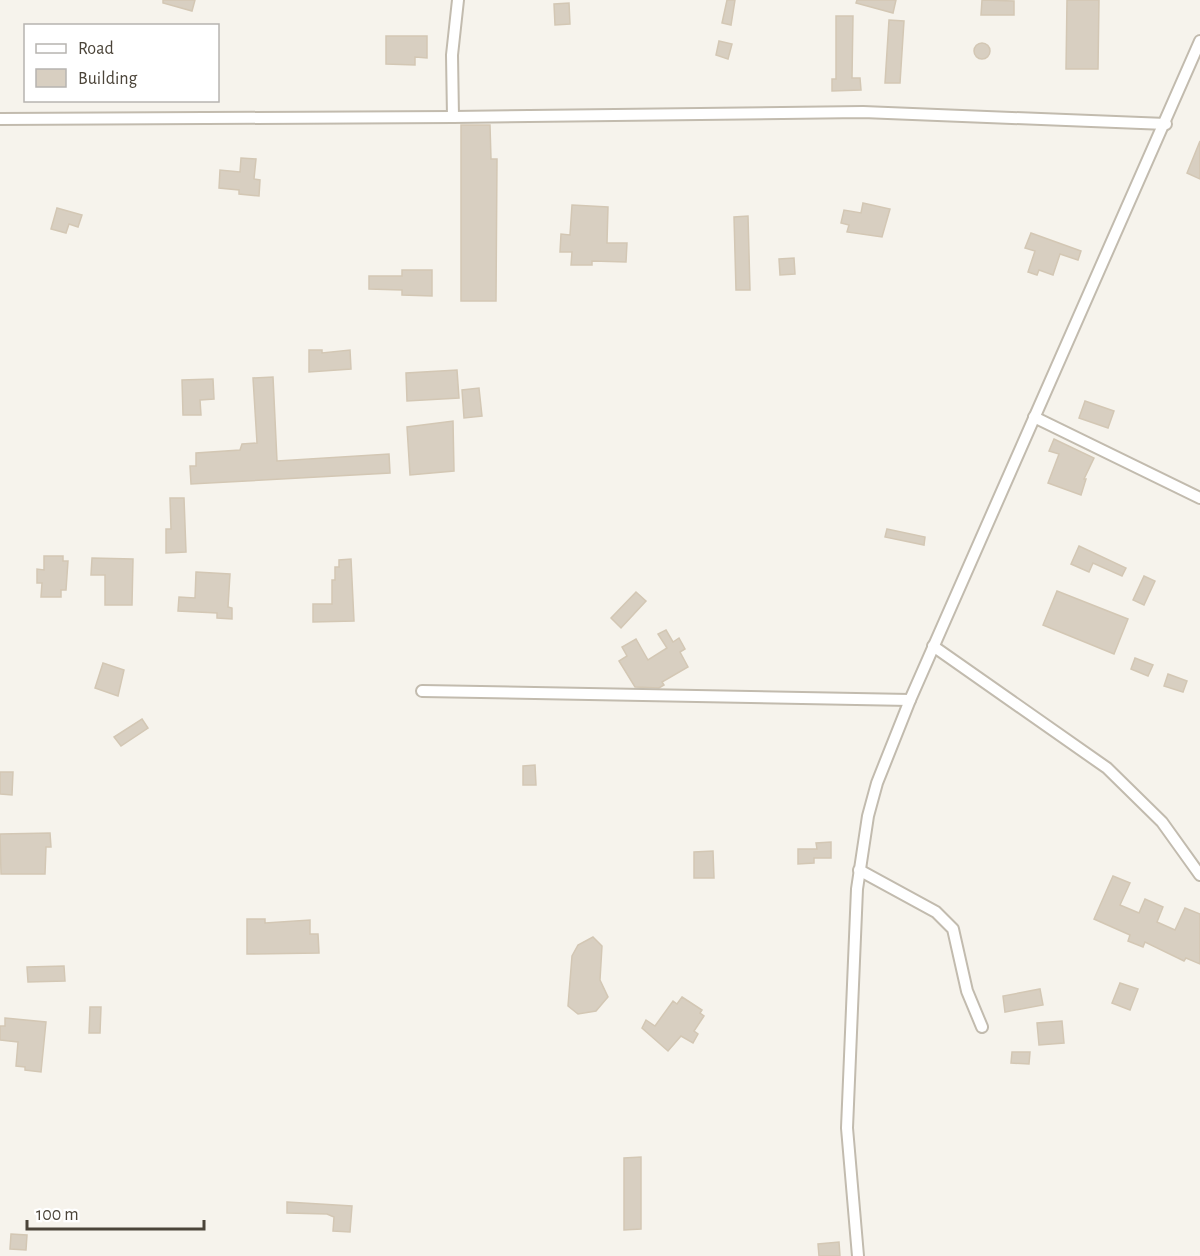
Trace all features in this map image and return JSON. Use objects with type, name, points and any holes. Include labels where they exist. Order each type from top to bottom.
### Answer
[{"type":"street","points":[[453,117],[452,55],[458,0]]},
{"type":"street","points":[[858,1256],[846,1128],[859,870],[868,816],[877,783],[933,646],[1166,124],[1200,41]]},
{"type":"street","points":[[0,118],[453,117],[863,112],[1166,124]]},
{"type":"street","points":[[1034,417],[1200,498]]},
{"type":"street","points":[[933,646],[1107,768],[1162,822],[1200,875]]},
{"type":"street","points":[[422,691],[910,700]]},
{"type":"street","points":[[859,870],[936,912],[953,928],[967,991],[982,1027]]},
{"type":"building","points":[[163,0],[195,0],[192,11],[163,3]]},
{"type":"building","points":[[727,0],[735,0],[731,25],[722,23]]},
{"type":"building","points":[[857,0],[896,0],[893,13],[856,3]]},
{"type":"building","points":[[982,0],[1014,1],[1014,15],[981,15]]},
{"type":"building","points":[[1067,0],[1099,0],[1098,69],[1066,69]]},
{"type":"building","points":[[569,3],[570,24],[555,25],[554,4]]},
{"type":"building","points":[[836,16],[853,16],[852,78],[860,78],[861,90],[832,91],[832,79],[836,79]]},
{"type":"building","points":[[889,20],[904,21],[900,83],[885,83]]},
{"type":"building","points":[[386,36],[427,36],[427,58],[415,57],[415,65],[386,64]]},
{"type":"building","points":[[719,41],[732,44],[728,59],[716,55]]},
{"type":"building","points":[[982,43],[988,45],[990,51],[988,57],[982,59],[976,57],[974,51],[976,45]]},
{"type":"building","points":[[461,125],[490,125],[491,159],[497,159],[496,301],[461,301]]},
{"type":"building","points":[[1200,141],[1200,179],[1187,173]]},
{"type":"building","points":[[241,158],[256,159],[254,179],[260,180],[259,196],[239,194],[239,190],[219,188],[220,170],[240,172]]},
{"type":"building","points":[[863,203],[890,209],[882,237],[847,232],[849,225],[841,223],[844,210],[861,213]]},
{"type":"building","points":[[572,205],[608,207],[607,243],[627,243],[626,262],[592,261],[592,265],[571,265],[572,252],[560,252],[561,234],[570,235]]},
{"type":"building","points":[[57,208],[82,215],[78,227],[69,224],[66,233],[51,229]]},
{"type":"building","points":[[748,216],[750,290],[736,290],[734,217]]},
{"type":"building","points":[[1031,233],[1081,251],[1078,260],[1060,254],[1053,275],[1039,270],[1037,275],[1028,272],[1035,251],[1025,248]]},
{"type":"building","points":[[794,258],[795,274],[780,275],[779,259]]},
{"type":"building","points":[[402,270],[432,270],[432,296],[402,295],[402,290],[369,289],[369,276],[402,276]]},
{"type":"building","points":[[309,350],[322,350],[322,353],[350,350],[351,369],[309,372]]},
{"type":"building","points":[[457,370],[459,398],[407,401],[406,373]]},
{"type":"building","points":[[273,377],[277,461],[389,454],[390,473],[191,484],[190,466],[196,466],[196,453],[240,450],[242,444],[257,443],[253,378]]},
{"type":"building","points":[[213,379],[214,399],[200,400],[201,415],[183,415],[182,380]]},
{"type":"building","points":[[479,388],[482,416],[464,418],[462,390]]},
{"type":"building","points":[[1085,401],[1114,411],[1108,428],[1079,418]]},
{"type":"building","points":[[453,421],[454,471],[410,475],[407,427]]},
{"type":"building","points":[[1054,439],[1094,458],[1084,479],[1086,479],[1081,495],[1048,483],[1059,454],[1049,451]]},
{"type":"building","points":[[170,498],[184,498],[186,552],[166,553],[166,529],[171,529]]},
{"type":"building","points":[[887,529],[925,537],[924,545],[885,537]]},
{"type":"building","points":[[1079,546],[1126,568],[1122,576],[1093,563],[1089,572],[1071,564]]},
{"type":"building","points":[[44,556],[63,556],[63,561],[68,561],[66,590],[61,590],[61,597],[41,597],[42,583],[37,583],[37,569],[44,570]]},
{"type":"building","points":[[92,558],[133,559],[132,605],[105,605],[105,575],[91,575]]},
{"type":"building","points":[[351,559],[354,621],[313,622],[313,604],[332,604],[332,580],[335,580],[335,567],[339,567],[339,560]]},
{"type":"building","points":[[196,572],[230,574],[228,607],[232,608],[232,619],[217,618],[217,613],[178,611],[179,597],[195,598]]},
{"type":"building","points":[[1144,576],[1155,581],[1144,605],[1133,600]]},
{"type":"building","points":[[1057,591],[1128,619],[1114,654],[1043,625]]},
{"type":"building","points":[[636,592],[646,601],[621,628],[611,618]]},
{"type":"building","points":[[666,630],[673,642],[679,638],[685,649],[680,652],[688,667],[662,682],[664,685],[659,688],[635,687],[619,661],[627,656],[622,647],[636,639],[648,660],[667,648],[658,634]]},
{"type":"building","points":[[1135,658],[1153,665],[1148,676],[1131,669]]},
{"type":"building","points":[[103,663],[124,670],[118,696],[95,688]]},
{"type":"building","points":[[1168,674],[1187,681],[1183,692],[1164,686]]},
{"type":"building","points":[[142,719],[148,728],[121,746],[114,737]]},
{"type":"building","points":[[535,765],[536,785],[523,785],[523,766]]},
{"type":"building","points":[[0,772],[13,772],[12,795],[0,794]]},
{"type":"building","points":[[50,833],[51,847],[46,847],[45,874],[1,874],[0,834]]},
{"type":"building","points":[[831,842],[831,858],[814,858],[814,863],[798,864],[798,849],[817,849],[816,843]]},
{"type":"building","points":[[713,851],[714,878],[694,878],[694,852]]},
{"type":"building","points":[[1113,876],[1130,883],[1120,905],[1139,913],[1145,899],[1163,907],[1157,922],[1175,930],[1185,908],[1200,914],[1200,964],[1186,958],[1184,961],[1145,942],[1143,947],[1128,941],[1130,935],[1094,919]]},
{"type":"building","points":[[247,919],[265,919],[265,923],[310,920],[310,934],[318,934],[319,953],[247,954]]},
{"type":"building","points":[[593,937],[602,946],[600,980],[608,997],[596,1011],[578,1014],[568,1006],[572,956],[578,945]]},
{"type":"building","points":[[64,966],[65,981],[28,982],[27,967]]},
{"type":"building","points":[[1120,983],[1138,989],[1130,1010],[1112,1003]]},
{"type":"building","points":[[1040,989],[1043,1005],[1005,1012],[1003,996]]},
{"type":"building","points":[[682,997],[702,1010],[700,1013],[704,1016],[694,1031],[698,1034],[693,1043],[681,1036],[668,1051],[642,1028],[646,1020],[655,1026],[673,1001],[677,1004]]},
{"type":"building","points":[[90,1007],[101,1007],[100,1033],[89,1033]]},
{"type":"building","points":[[5,1018],[46,1022],[41,1072],[16,1066],[18,1042],[0,1040],[0,1026],[5,1026]]},
{"type":"building","points":[[1062,1021],[1064,1043],[1039,1045],[1037,1023]]},
{"type":"building","points":[[1012,1052],[1030,1052],[1029,1064],[1011,1063]]},
{"type":"building","points":[[641,1157],[641,1229],[624,1230],[624,1158]]},
{"type":"building","points":[[287,1202],[352,1206],[350,1232],[333,1231],[334,1217],[327,1214],[287,1213]]},
{"type":"building","points":[[11,1234],[27,1235],[26,1250],[10,1249]]},
{"type":"building","points":[[839,1242],[840,1256],[819,1256],[818,1244]]}]
